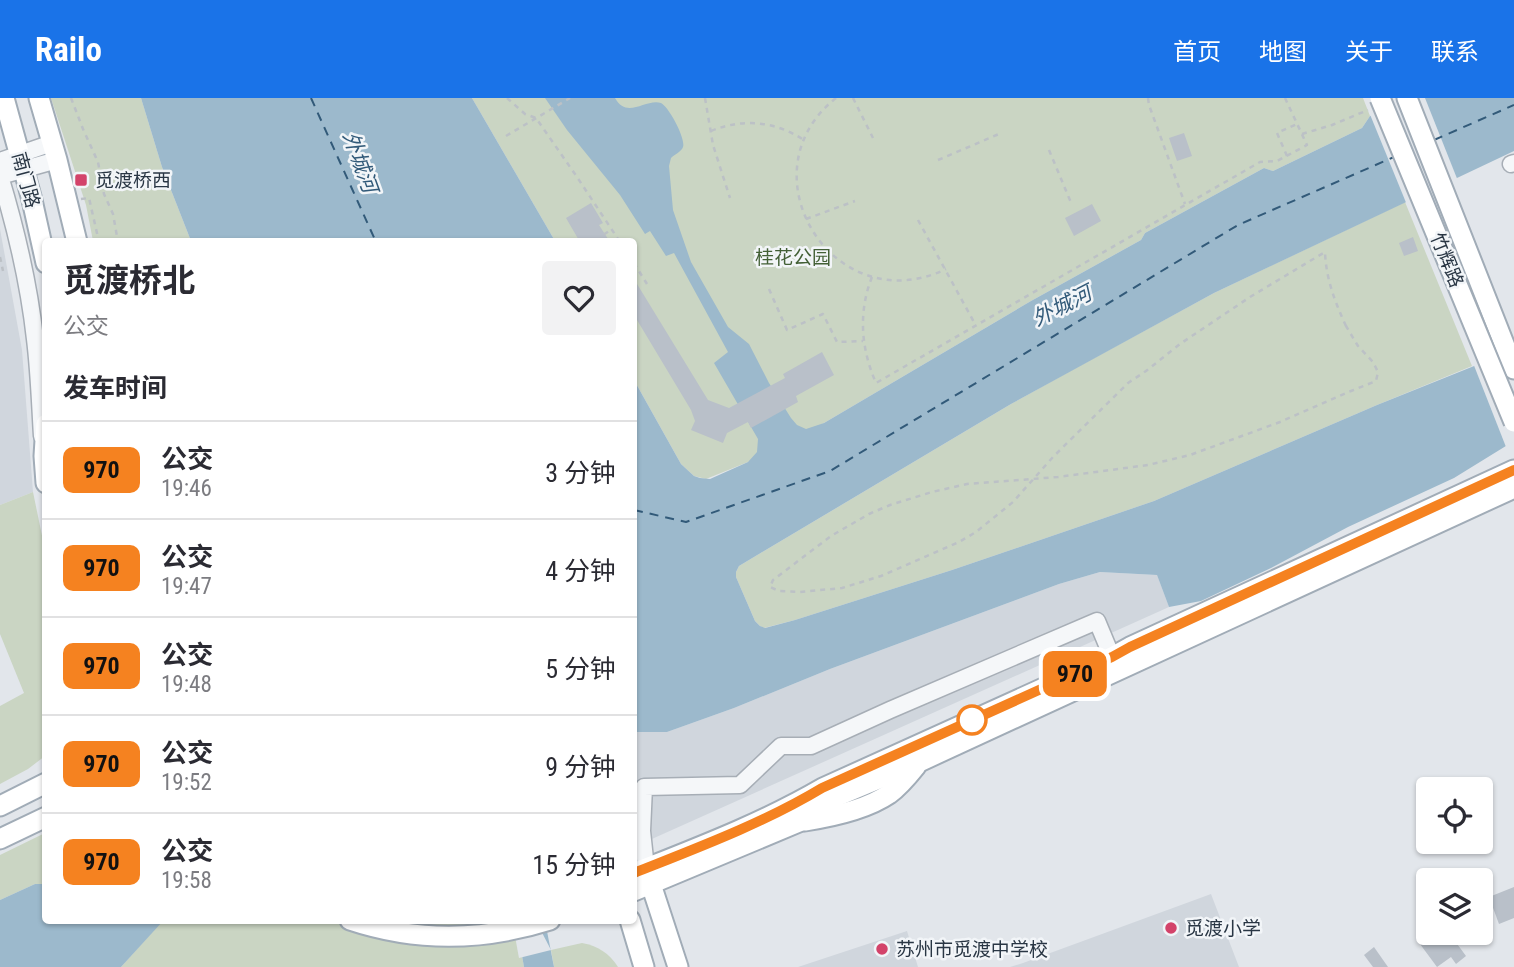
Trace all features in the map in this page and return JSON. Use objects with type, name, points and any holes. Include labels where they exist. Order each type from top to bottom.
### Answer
[{"type":"main road","name":"南门路","points":[[4,98],[42,245]]},
{"type":"main road","name":"南门路","points":[[39,98],[76,238]]},
{"type":"main road","name":"竹辉路","points":[[1408,98],[1514,369]]},
{"type":"main road","name":"竹辉路","points":[[1375,103],[1514,422]]},
{"type":"main road","points":[[641,879],[792,806],[822,788],[1514,470]]},
{"type":"main road","points":[[641,879],[799,822],[827,817],[876,801],[905,779],[919,762],[1514,488]]},
{"type":"main road","points":[[0,806],[42,785]]},
{"type":"main road","points":[[0,839],[42,819]]},
{"type":"main road","points":[[641,879],[678,967]]},
{"type":"main road","points":[[362,924],[411,935],[452,937],[513,931],[537,924]]},
{"type":"main road","points":[[631,924],[644,967]]},
{"type":"street","points":[[42,430],[32,312],[0,176],[22,162],[54,152]]},
{"type":"street","points":[[0,161],[22,162]]},
{"type":"street","points":[[641,879],[644,787],[740,785],[781,746],[811,746],[1097,621],[1112,657]]},
{"type":"path","points":[[71,98],[98,162],[117,238]]},
{"type":"path","points":[[507,98],[525,114],[536,118],[618,238]]},
{"type":"path","points":[[506,136],[570,98]]},
{"type":"path","points":[[705,98],[710,131],[730,198]]},
{"type":"path","points":[[836,98],[815,119],[804,139],[799,157],[797,175],[800,202],[819,242],[854,270],[886,280],[909,280],[946,269]]},
{"type":"path","points":[[853,98],[873,138]]},
{"type":"path","points":[[1148,98],[1185,204]]},
{"type":"path","points":[[872,277],[864,305],[862,326],[867,358],[876,383],[1260,162],[1277,161],[1307,145],[1285,98]]},
{"type":"path","points":[[1302,134],[1332,125],[1375,103]]},
{"type":"path","points":[[710,131],[739,123],[758,123],[787,130],[804,139]]},
{"type":"path","points":[[1287,156],[1277,133],[1297,124]]},
{"type":"path","points":[[938,160],[999,134]]},
{"type":"path","points":[[1049,150],[1072,205]]},
{"type":"path","points":[[89,198],[98,238]]},
{"type":"path","points":[[806,219],[855,201]]},
{"type":"path","points":[[918,220],[976,325]]},
{"type":"path","points":[[601,238],[612,229]]},
{"type":"path","points":[[1034,478],[967,484],[890,505],[869,514],[813,548],[773,580],[770,587],[779,591],[800,592],[842,587],[881,576],[920,560],[976,532],[1013,502],[1034,478],[1128,383],[1241,303],[1325,252],[1325,265],[1337,307],[1358,346],[1373,362],[1378,372],[1376,381],[1298,415],[1190,455],[1148,465],[1034,478]]},
{"type":"path","points":[[0,257],[3,271]]},
{"type":"path","points":[[637,268],[647,284]]},
{"type":"path","points":[[769,289],[788,330],[822,314],[837,342],[863,341]]},
{"type":"shaded area","points":[[0,229],[22,350],[33,492],[0,505]]},
{"type":"shaded area","points":[[1100,572],[1157,575],[1169,607],[637,846],[637,732],[667,732],[1059,584]]},
{"type":"shaded area","name":"觅渡小学","points":[[1211,894],[1239,967],[1010,967],[1023,963]]},
{"type":"shaded area","name":"苏州市觅渡中学校","points":[[907,931],[918,967],[798,967]]},
{"type":"green space","points":[[51,98],[141,98],[162,167],[190,238],[92,238],[86,205]]},
{"type":"green space","name":"桂花公园","points":[[472,98],[1363,98],[1370,116],[1362,128],[1273,171],[1264,168],[1145,233],[1141,240],[1031,301],[824,423],[748,462],[706,479],[694,476],[681,464],[637,385],[637,238],[553,238]]},
{"type":"green space","points":[[1405,202],[1472,366],[1154,501],[795,620],[764,628],[755,621],[736,577],[739,566],[1074,369],[1214,293]]},
{"type":"green space","points":[[33,492],[42,536],[42,758],[0,784],[0,706],[24,693],[0,634],[0,505]]},
{"type":"green space","points":[[42,834],[42,884],[35,884],[0,900],[0,855]]},
{"type":"green space","points":[[159,924],[517,924],[524,967],[121,967]]},
{"type":"green space","points":[[582,943],[603,951],[618,967],[554,967],[551,950]]},
{"type":"water","name":"外城河","points":[[141,98],[472,98],[553,238],[190,238],[162,167]]},
{"type":"water","name":"外城河","points":[[545,98],[615,98],[625,107],[655,102],[661,103],[668,110],[683,143],[681,150],[671,158],[669,166],[673,210],[691,262],[728,327],[749,344],[791,418],[806,429],[824,423],[1031,301],[1141,240],[1145,233],[1264,168],[1273,171],[1362,128],[1370,116],[1414,98],[1514,98],[1514,151],[1214,293],[1011,404],[739,566],[736,577],[755,621],[765,628],[952,570],[1154,501],[1377,405],[1514,350],[1514,441],[1454,478],[1348,527],[1201,601],[1169,607],[1157,575],[1100,572],[1059,584],[667,732],[637,732],[637,385],[681,464],[694,476],[710,479],[748,462],[757,452],[758,439],[714,363],[728,352],[674,253],[666,256],[650,231],[645,234],[620,195],[567,130]]},
{"type":"water","points":[[35,884],[42,884],[42,924],[160,924],[121,967],[0,967],[0,900]]},
{"type":"water","points":[[517,924],[546,924],[554,967],[524,967]]},
{"type":"pier","points":[[1405,98],[1425,98],[1458,181],[1407,205],[1369,112]]},
{"type":"pier","points":[[1514,346],[1514,442],[1506,447],[1473,363]]},
{"type":"pier","points":[[513,924],[538,924],[551,950],[519,958]]},
{"type":"building","points":[[1184,133],[1192,156],[1177,161],[1169,138]]},
{"type":"building","points":[[591,203],[603,223],[599,225],[607,238],[578,238],[566,218]]},
{"type":"building","points":[[1092,204],[1101,221],[1074,236],[1065,218]]},
{"type":"building","points":[[1413,237],[1418,251],[1404,256],[1399,243]]},
{"type":"building","points":[[637,284],[708,400],[729,408],[785,378],[783,374],[822,352],[834,375],[796,396],[798,402],[751,428],[748,422],[727,433],[723,443],[691,430],[695,421],[637,320]]},
{"type":"building","points":[[1514,887],[1514,918],[1499,924],[1493,908],[1493,895]]},
{"type":"building","points":[[1421,945],[1458,945],[1466,956],[1456,964],[1451,957],[1437,967]]},
{"type":"building","points":[[1374,947],[1388,967],[1373,967],[1364,955]]},
{"type":"ferry route","points":[[311,98],[374,238]]},
{"type":"ferry route","points":[[1434,140],[1514,105]]},
{"type":"ferry route","points":[[637,511],[686,522],[830,471],[1238,225],[1394,157]]},
{"type":"bus line","name":"970","points":[[637,872],[792,806],[822,788],[1514,470]]},
{"type":"place","name":"觅渡桥西","points":[[81,180]]},
{"type":"place","name":"觅渡小学","points":[[1171,928]]},
{"type":"place","name":"苏州市觅渡中学校","points":[[882,949]]}]
